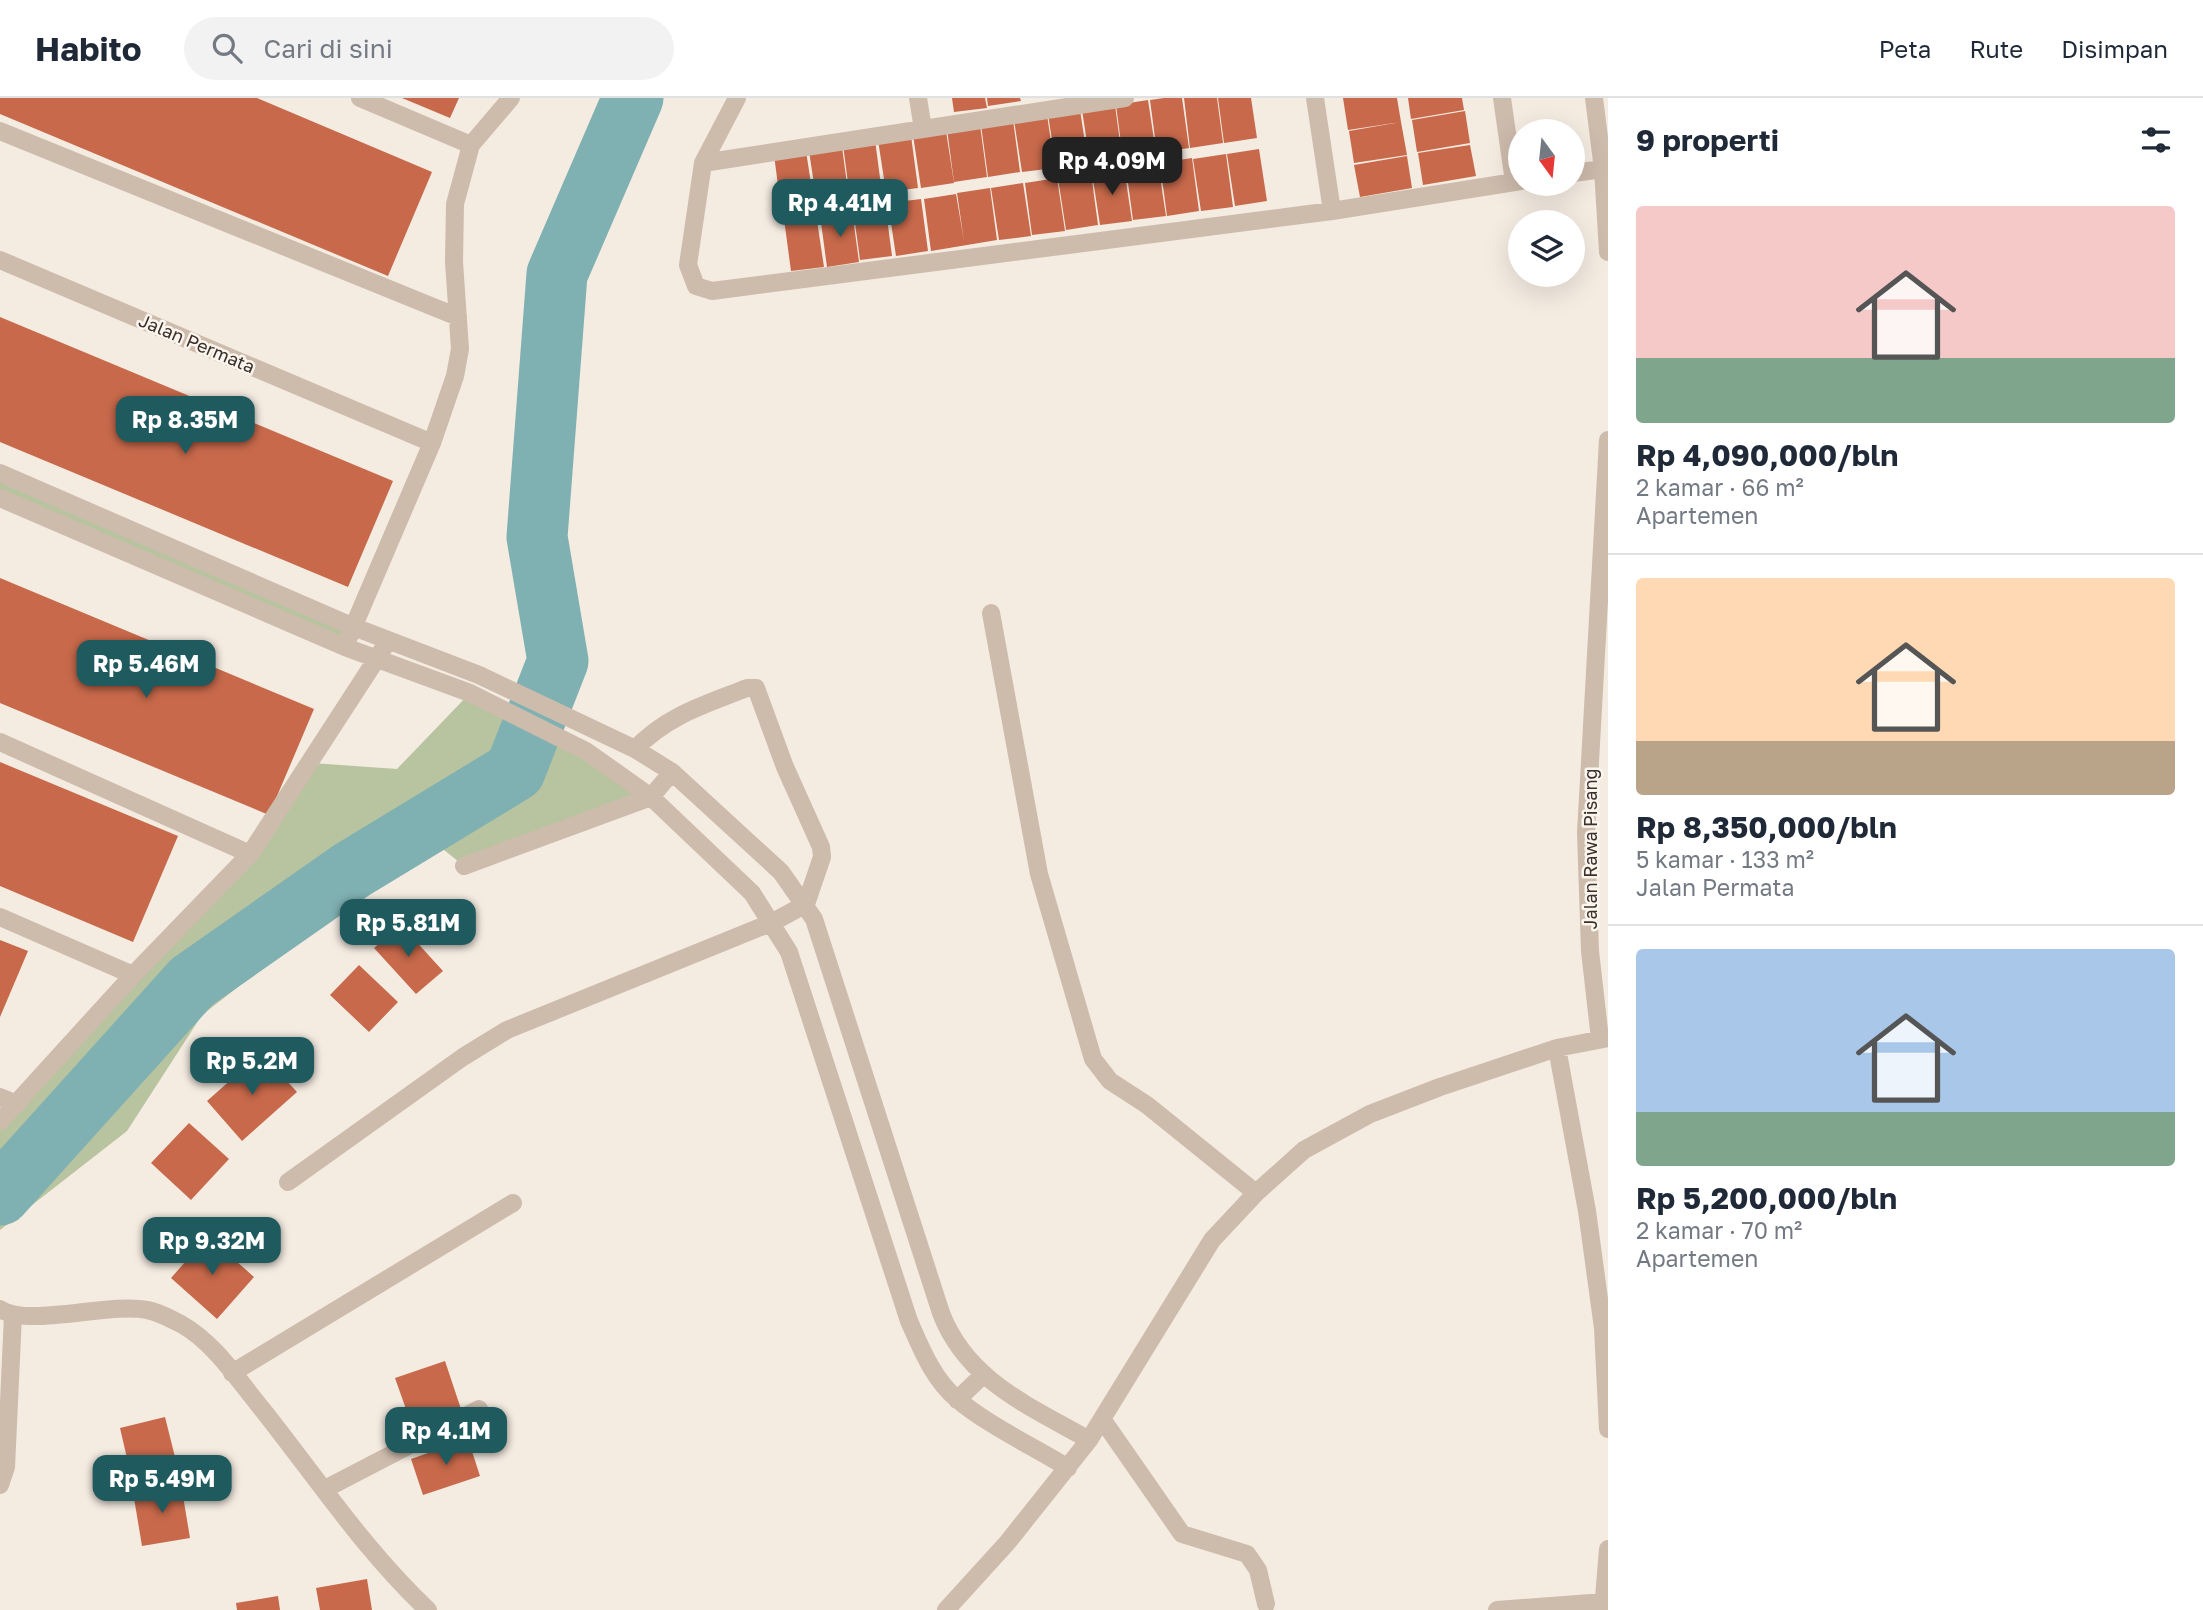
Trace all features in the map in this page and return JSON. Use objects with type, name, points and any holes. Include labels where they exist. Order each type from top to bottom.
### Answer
[{"type":"street","points":[[360,98],[471,145]]},
{"type":"street","points":[[345,647],[432,443],[455,376],[460,349],[455,204],[471,145],[511,98]]},
{"type":"street","points":[[737,98],[703,163],[688,265],[696,286],[712,291],[1332,211],[1508,183]]},
{"type":"street","points":[[918,98],[923,129]]},
{"type":"street","points":[[703,163],[1125,98]]},
{"type":"street","points":[[1315,98],[1332,211]]},
{"type":"street","points":[[1502,98],[1508,132]]},
{"type":"street","points":[[1594,98],[1604,157],[1608,252]]},
{"type":"street","points":[[0,131],[458,317]]},
{"type":"street","points":[[1586,166],[1604,157]]},
{"type":"street","name":"Jalan Permata","points":[[0,260],[432,443]]},
{"type":"street","name":"Jalan Rawa Pisang","points":[[1604,1038],[1590,951],[1586,833],[1608,440]]},
{"type":"street","points":[[0,473],[354,627],[479,675],[635,749],[672,772],[782,872],[806,904],[824,945],[941,1313],[961,1354],[983,1375],[1007,1392],[1089,1440]]},
{"type":"street","points":[[0,498],[345,647],[470,693],[586,751],[651,797],[752,893],[773,922],[789,952],[909,1321],[928,1361],[957,1400],[1068,1468]]},
{"type":"street","points":[[991,613],[1039,874],[1093,1059],[1110,1081],[1147,1105],[1256,1193]]},
{"type":"street","points":[[0,1121],[8,1100],[250,853],[388,640]]},
{"type":"street","points":[[288,1182],[463,1057],[507,1030],[773,922],[806,904],[821,857],[821,847],[785,767],[756,688],[747,688],[670,719],[655,728],[635,749]]},
{"type":"street","points":[[0,742],[250,853]]},
{"type":"street","points":[[464,866],[651,797],[672,772]]},
{"type":"street","points":[[0,917],[133,975]]},
{"type":"street","points":[[946,1610],[1006,1545],[1089,1440],[1212,1240],[1256,1193],[1304,1150],[1370,1114],[1557,1048],[1604,1038]]},
{"type":"street","points":[[1557,1048],[1587,1211],[1603,1328],[1608,1429]]},
{"type":"street","points":[[233,1373],[513,1203]]},
{"type":"street","points":[[0,1485],[6,1466],[6,1312],[146,1310],[168,1317],[201,1338],[233,1373],[395,1579],[428,1610]]},
{"type":"street","points":[[957,1400],[983,1375]]},
{"type":"street","points":[[325,1489],[479,1409]]},
{"type":"street","points":[[1102,1419],[1182,1534],[1247,1554],[1254,1560],[1266,1604]]},
{"type":"street","points":[[1497,1610],[1603,1606],[1608,1549]]},
{"type":"green space","points":[[0,473],[354,627],[345,647],[0,498]]},
{"type":"green space","points":[[470,693],[651,797],[464,866],[429,838],[202,1015],[127,1131],[0,1230],[0,1195],[8,1186],[0,1193],[0,1118],[250,854],[312,763],[397,769]]},
{"type":"building","points":[[0,98],[257,98],[432,172],[388,276],[0,114]]},
{"type":"building","points":[[402,98],[459,98],[450,118]]},
{"type":"building","points":[[952,98],[985,98],[987,108],[954,112]]},
{"type":"building","points":[[987,98],[1020,98],[1021,101],[988,106]]},
{"type":"building","points":[[1182,98],[1189,148],[1157,153],[1150,100]]},
{"type":"building","points":[[1184,98],[1217,98],[1223,143],[1190,148]]},
{"type":"building","points":[[1218,98],[1251,98],[1257,138],[1224,143]]},
{"type":"building","points":[[1343,98],[1397,98],[1401,122],[1348,130]]},
{"type":"building","points":[[1408,98],[1462,98],[1464,110],[1411,119]]},
{"type":"building","points":[[1148,100],[1156,153],[1123,158],[1116,105]]},
{"type":"building","points":[[1115,105],[1122,157],[1090,162],[1082,110]]},
{"type":"building","points":[[1080,110],[1088,162],[1056,167],[1048,114]]},
{"type":"building","points":[[1465,111],[1470,143],[1417,152],[1412,120]]},
{"type":"building","points":[[1047,115],[1055,168],[1022,172],[1014,120]]},
{"type":"building","points":[[1013,120],[1020,172],[988,177],[981,125]]},
{"type":"building","points":[[1401,122],[1407,155],[1354,163],[1349,131]]},
{"type":"building","points":[[980,125],[987,177],[954,182],[947,129]]},
{"type":"building","points":[[946,131],[954,183],[921,188],[913,135]]},
{"type":"building","points":[[911,136],[918,188],[886,192],[878,140]]},
{"type":"building","points":[[875,140],[882,193],[850,198],[843,145]]},
{"type":"building","points":[[1470,145],[1476,176],[1423,185],[1418,153]]},
{"type":"building","points":[[842,147],[849,199],[817,204],[809,151]]},
{"type":"building","points":[[1259,149],[1267,201],[1235,206],[1227,154]]},
{"type":"building","points":[[806,151],[814,203],[781,208],[774,155]]},
{"type":"building","points":[[1226,154],[1233,207],[1201,211],[1193,159]]},
{"type":"building","points":[[1407,156],[1412,188],[1360,197],[1354,165]]},
{"type":"building","points":[[1192,158],[1199,211],[1167,216],[1160,163]]},
{"type":"building","points":[[1158,164],[1166,216],[1133,220],[1126,168]]},
{"type":"building","points":[[1124,168],[1132,221],[1100,225],[1092,173]]},
{"type":"building","points":[[1091,173],[1098,225],[1066,230],[1058,178]]},
{"type":"building","points":[[1057,178],[1065,231],[1032,235],[1025,183]]},
{"type":"building","points":[[1023,183],[1031,236],[999,240],[991,188]]},
{"type":"building","points":[[990,188],[997,240],[931,251],[924,199],[956,194],[964,241],[957,193]]},
{"type":"building","points":[[921,199],[928,251],[896,256],[888,203]]},
{"type":"building","points":[[885,203],[892,256],[860,260],[853,208]]},
{"type":"building","points":[[852,210],[859,262],[827,267],[820,215]]},
{"type":"building","points":[[816,214],[824,267],[791,271],[784,219]]},
{"type":"building","points":[[0,317],[393,481],[348,587],[0,442]]},
{"type":"building","points":[[0,578],[314,709],[269,815],[0,703]]},
{"type":"building","points":[[0,762],[178,836],[133,942],[0,886]]},
{"type":"building","points":[[401,925],[443,971],[416,994],[374,948]]},
{"type":"building","points":[[0,940],[28,951],[0,1017]]},
{"type":"building","points":[[359,965],[398,1002],[369,1032],[330,995]]},
{"type":"building","points":[[261,1053],[297,1092],[242,1141],[207,1101]]},
{"type":"building","points":[[189,1123],[229,1159],[191,1200],[151,1163]]},
{"type":"building","points":[[208,1236],[254,1277],[217,1319],[171,1278]]},
{"type":"building","points":[[445,1361],[461,1409],[412,1426],[395,1378]]},
{"type":"building","points":[[165,1417],[179,1473],[133,1484],[120,1428]]},
{"type":"building","points":[[468,1439],[480,1476],[423,1495],[411,1459]]},
{"type":"building","points":[[181,1484],[190,1538],[142,1546],[133,1492]]},
{"type":"building","points":[[367,1579],[372,1610],[320,1610],[316,1588]]},
{"type":"building","points":[[278,1596],[280,1610],[237,1610],[236,1603]]},
{"type":"waterway","points":[[0,1195],[192,982],[352,870],[515,771],[558,661],[537,537],[557,274],[633,98]]}]
